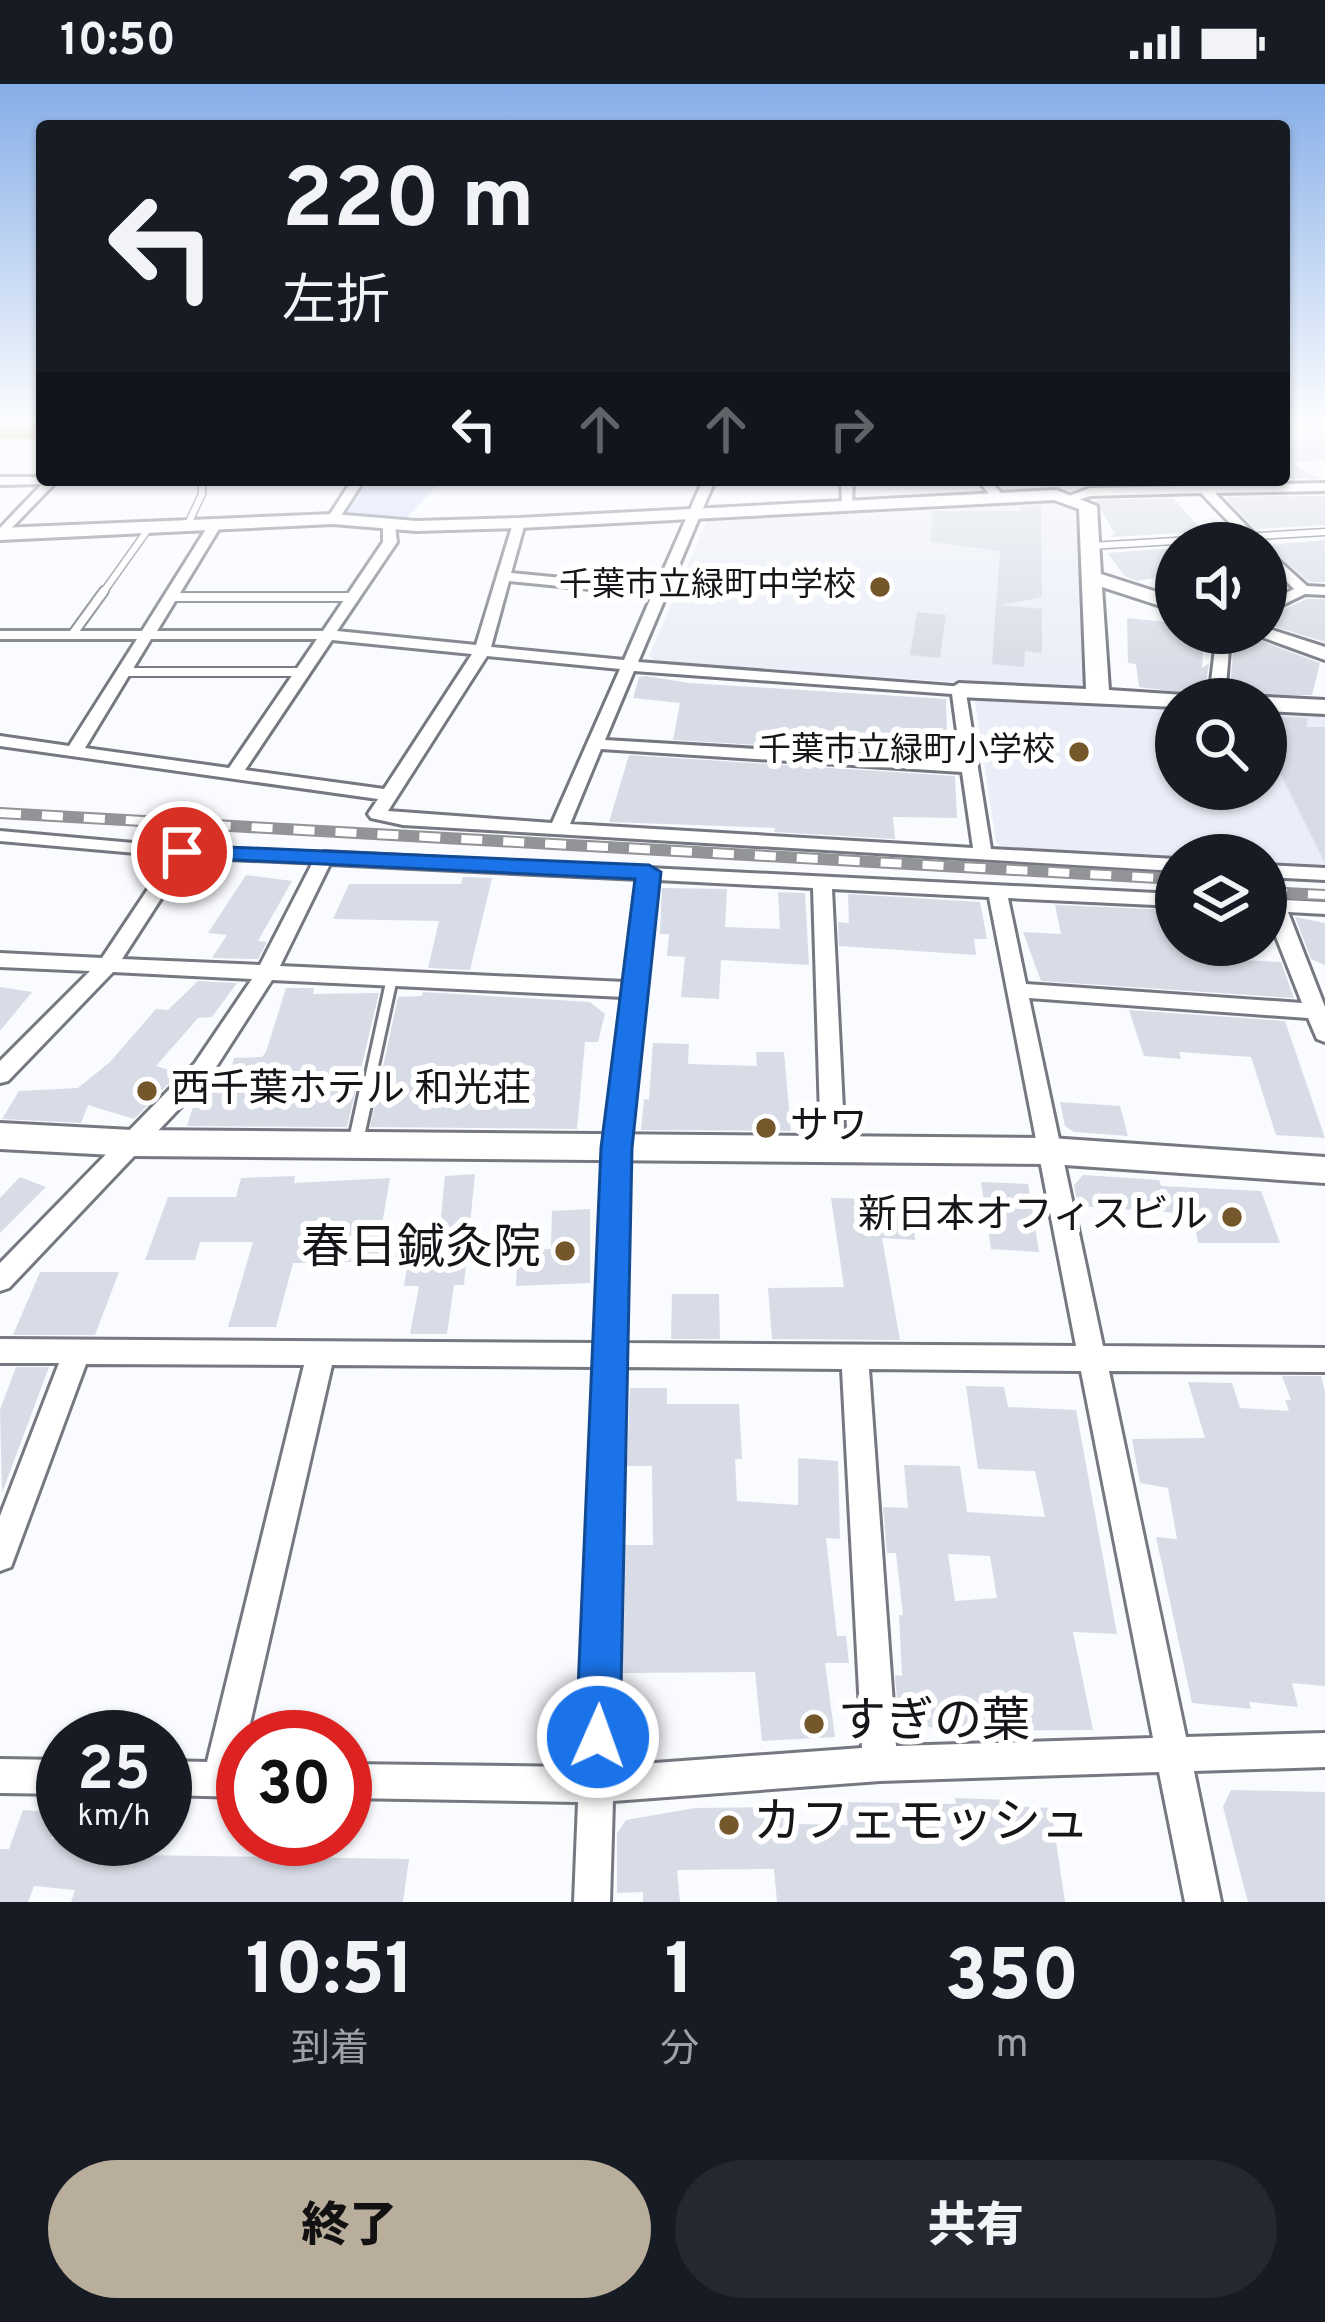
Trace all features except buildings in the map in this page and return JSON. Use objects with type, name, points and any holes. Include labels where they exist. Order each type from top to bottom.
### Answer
[{"type":"street","points":[[0,535],[29,505]]},
{"type":"street","points":[[333,519],[342,505]]},
{"type":"street","points":[[559,829],[701,505]]},
{"type":"street","points":[[0,535],[333,519],[389,525],[519,523],[832,505]]},
{"type":"street","points":[[1085,505],[1098,697]]},
{"type":"street","points":[[519,523],[482,651],[377,814],[403,820],[1155,864]]},
{"type":"street","points":[[75,750],[216,524]]},
{"type":"street","points":[[235,772],[390,542],[389,525]]},
{"type":"street","points":[[1287,574],[1303,590]]},
{"type":"street","points":[[505,577],[664,592]]},
{"type":"street","points":[[1092,578],[1155,598]]},
{"type":"street","points":[[1287,598],[1303,590],[1325,591]]},
{"type":"street","points":[[0,635],[330,635],[633,666],[1155,699]]},
{"type":"street","points":[[1287,642],[1325,654]]},
{"type":"street","points":[[959,690],[983,854]]},
{"type":"street","points":[[1287,705],[1325,707]]},
{"type":"street","points":[[0,740],[388,795]]},
{"type":"street","points":[[596,744],[971,767]]},
{"type":"street","points":[[0,1076],[108,965],[182,852],[3,841]]},
{"type":"street","points":[[0,1280],[202,1069],[267,972],[324,858],[1155,899]]},
{"type":"street","points":[[592,1902],[616,1148],[649,872]]},
{"type":"street","points":[[1287,872],[1325,874]]},
{"type":"street","points":[[822,880],[833,1149]]},
{"type":"street","points":[[997,891],[1203,1902]]},
{"type":"street","points":[[1287,906],[1325,908]]},
{"type":"street","points":[[1287,944],[1325,1034]]},
{"type":"street","points":[[0,960],[635,989]]},
{"type":"street","points":[[1017,990],[1316,1010]]},
{"type":"street","points":[[0,1136],[132,1143],[1050,1151],[1325,1170]]},
{"type":"street","points":[[0,1351],[1325,1360]]},
{"type":"street","points":[[0,1556],[77,1352]]},
{"type":"street","points":[[246,1710],[321,1352]]},
{"type":"street","points":[[856,1358],[880,1764]]},
{"type":"street","points":[[372,1781],[596,1785],[880,1764],[1325,1750]]},
{"type":"street","points":[[0,1776],[36,1777]]},
{"type":"lane","points":[[187,526],[197,505]]},
{"type":"lane","points":[[72,635],[148,528]]},
{"type":"lane","points":[[1287,536],[1325,532]]},
{"type":"lane","points":[[1090,546],[1155,544]]},
{"type":"lane","points":[[171,597],[354,597]]},
{"type":"lane","points":[[125,673],[305,672]]},
{"type":"lane","points":[[182,852],[324,858]]},
{"type":"lane","points":[[355,1145],[392,978]]},
{"type":"shaded area","points":[[348,505],[419,505],[403,522],[341,515]]},
{"type":"shaded area","name":"千葉市立緑町中学校","points":[[916,505],[1068,505],[1079,511],[1083,684],[1074,690],[655,662],[649,656],[708,518]]},
{"type":"shaded area","name":"千葉市立緑町小学校","points":[[983,698],[1155,706],[1155,810],[1287,810],[1287,712],[1325,714],[1325,867],[1287,865],[1287,834],[1155,834],[1155,858],[1007,850],[996,842],[975,702]]},
{"type":"railway","points":[[0,813],[1155,878]]},
{"type":"railway","points":[[1287,893],[1325,895]]},
{"type":"place","name":"千葉市立緑町中学校","points":[[880,587]]},
{"type":"place","name":"千葉市立緑町小学校","points":[[1079,752]]},
{"type":"place","name":"西千葉ホテル 和光荘","points":[[147,1091]]},
{"type":"place","name":"サワ","points":[[766,1128]]},
{"type":"place","name":"新日本オフィスビル","points":[[1232,1217]]},
{"type":"place","name":"春日鍼灸院","points":[[565,1251]]},
{"type":"place","name":"すぎの葉","points":[[814,1724]]},
{"type":"place","name":"カフェモッシュ","points":[[729,1825]]},
{"type":"route","points":[[182,852],[649,872],[616,1148],[598,1737]]}]
